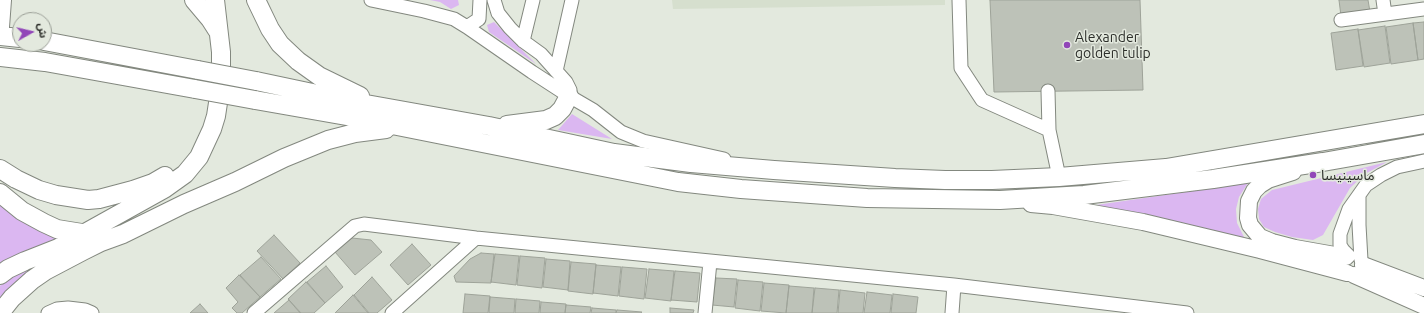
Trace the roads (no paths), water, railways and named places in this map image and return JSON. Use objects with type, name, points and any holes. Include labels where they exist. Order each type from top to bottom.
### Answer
[{"type":"highway","points":[[0,27],[2,0]]},
{"type":"highway","points":[[194,0],[218,32]]},
{"type":"highway","points":[[0,276],[8,269],[58,248],[164,189],[185,174],[199,157],[212,129],[216,116],[221,84],[222,52],[214,0]]},
{"type":"highway","points":[[256,0],[270,29],[280,44],[298,61],[319,76],[384,107]]},
{"type":"highway","points":[[0,36],[12,37]]},
{"type":"highway","points":[[52,43],[489,126],[614,153],[690,163],[895,178],[992,180],[1059,177],[1166,168],[1424,124]]},
{"type":"highway","points":[[0,57],[45,62],[255,100],[678,182],[755,190],[867,198],[1000,200],[1084,195],[1323,162],[1424,144]]},
{"type":"highway","points":[[489,126],[546,120],[555,116],[562,110],[569,96]]},
{"type":"highway","points":[[0,313],[20,290],[45,271],[101,242],[123,234],[284,158],[328,140],[355,133],[383,129],[415,130]]},
{"type":"highway","points":[[0,169],[16,179],[39,190],[56,195],[88,200],[133,190],[153,183],[187,161],[206,141]]},
{"type":"highway","points":[[0,193],[22,211],[44,224],[57,229],[83,234],[123,234]]},
{"type":"main road","points":[[1323,162],[1268,180],[1260,185],[1248,201],[1248,218],[1254,230],[1260,236],[1272,242],[1353,264],[1424,288]]},
{"type":"main road","points":[[1000,200],[1054,206],[1143,222],[1260,250],[1353,264],[1424,306]]},
{"type":"street","points":[[371,0],[424,10],[454,19],[532,72],[593,110],[621,132],[643,141],[774,170]]},
{"type":"street","points":[[467,27],[479,18],[480,0]]},
{"type":"street","points":[[494,0],[498,13],[510,28],[523,41],[541,54],[566,82],[570,90],[569,96]]},
{"type":"street","points":[[523,41],[533,0]]},
{"type":"street","points":[[556,71],[572,0]]},
{"type":"street","points":[[959,0],[960,68],[982,100],[1049,130]]},
{"type":"street","points":[[1383,0],[1385,14]]},
{"type":"street","points":[[1341,20],[1424,9]]},
{"type":"street","points":[[1048,91],[1049,130],[1059,177]]},
{"type":"street","points":[[1353,264],[1340,245],[1340,234],[1349,209],[1366,185],[1381,175],[1397,167],[1424,161]]},
{"type":"street","points":[[1353,264],[1359,225],[1359,196]]},
{"type":"street","points":[[254,313],[355,226],[364,224],[476,238],[954,285],[1187,313]]},
{"type":"street","points":[[392,313],[476,238]]},
{"type":"street","points":[[705,313],[710,262]]},
{"type":"street","points":[[952,313],[954,285]]},
{"type":"street","points":[[48,313],[57,309],[68,308],[85,310],[92,313]]},
{"type":"place","name":"Alexander golden tulip","points":[[1067,45]]},
{"type":"place","name":"ماسينيسا","points":[[1313,175]]}]
